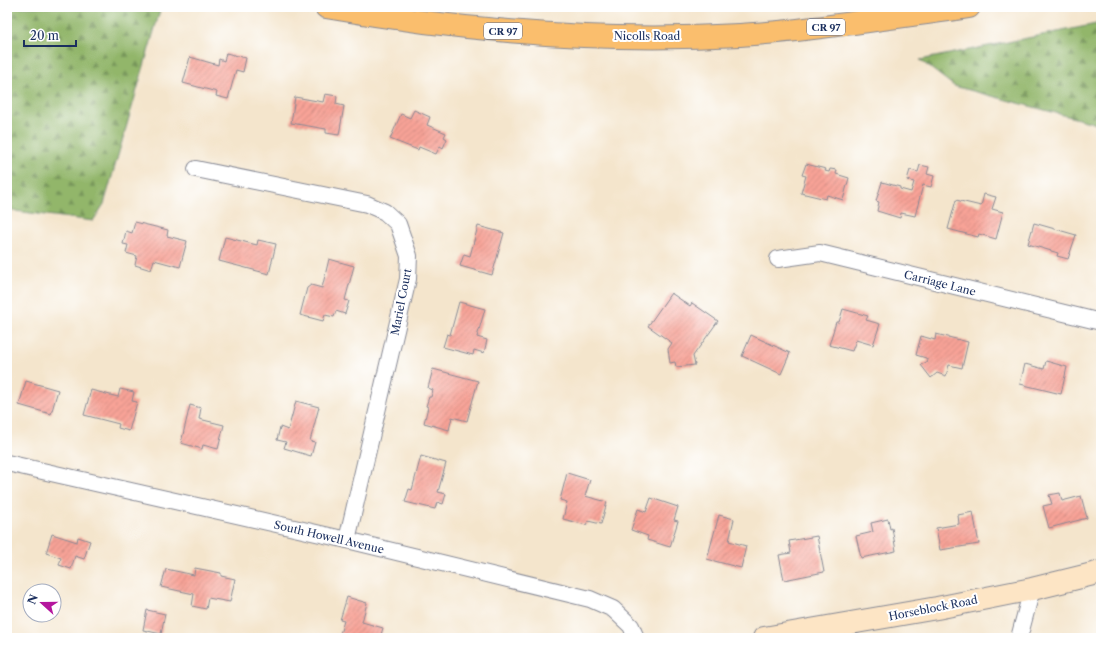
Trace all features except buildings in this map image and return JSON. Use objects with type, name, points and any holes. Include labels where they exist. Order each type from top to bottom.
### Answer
[{"type":"highway","name":"Nicolls Road","points":[[326,7],[492,30],[555,35],[661,37],[740,35],[805,30],[969,7]]},
{"type":"street","name":"Mariel Court","points":[[196,169],[367,204],[385,212],[398,224],[409,256],[408,279],[347,540]]},
{"type":"street","name":"Carriage Lane","points":[[778,259],[820,253],[1101,322]]},
{"type":"street","name":"South Howell Avenue","points":[[7,463],[347,540],[590,599],[613,609],[631,626],[636,638]]},
{"type":"street","name":"Horseblock Road","points":[[764,638],[937,608],[1032,589],[1101,572]]},
{"type":"street","points":[[1020,638],[1032,589]]},
{"type":"green space","points":[[7,7],[161,7],[104,204],[93,221],[7,210]]},
{"type":"green space","points":[[1101,23],[1101,125],[954,86],[920,60]]}]
